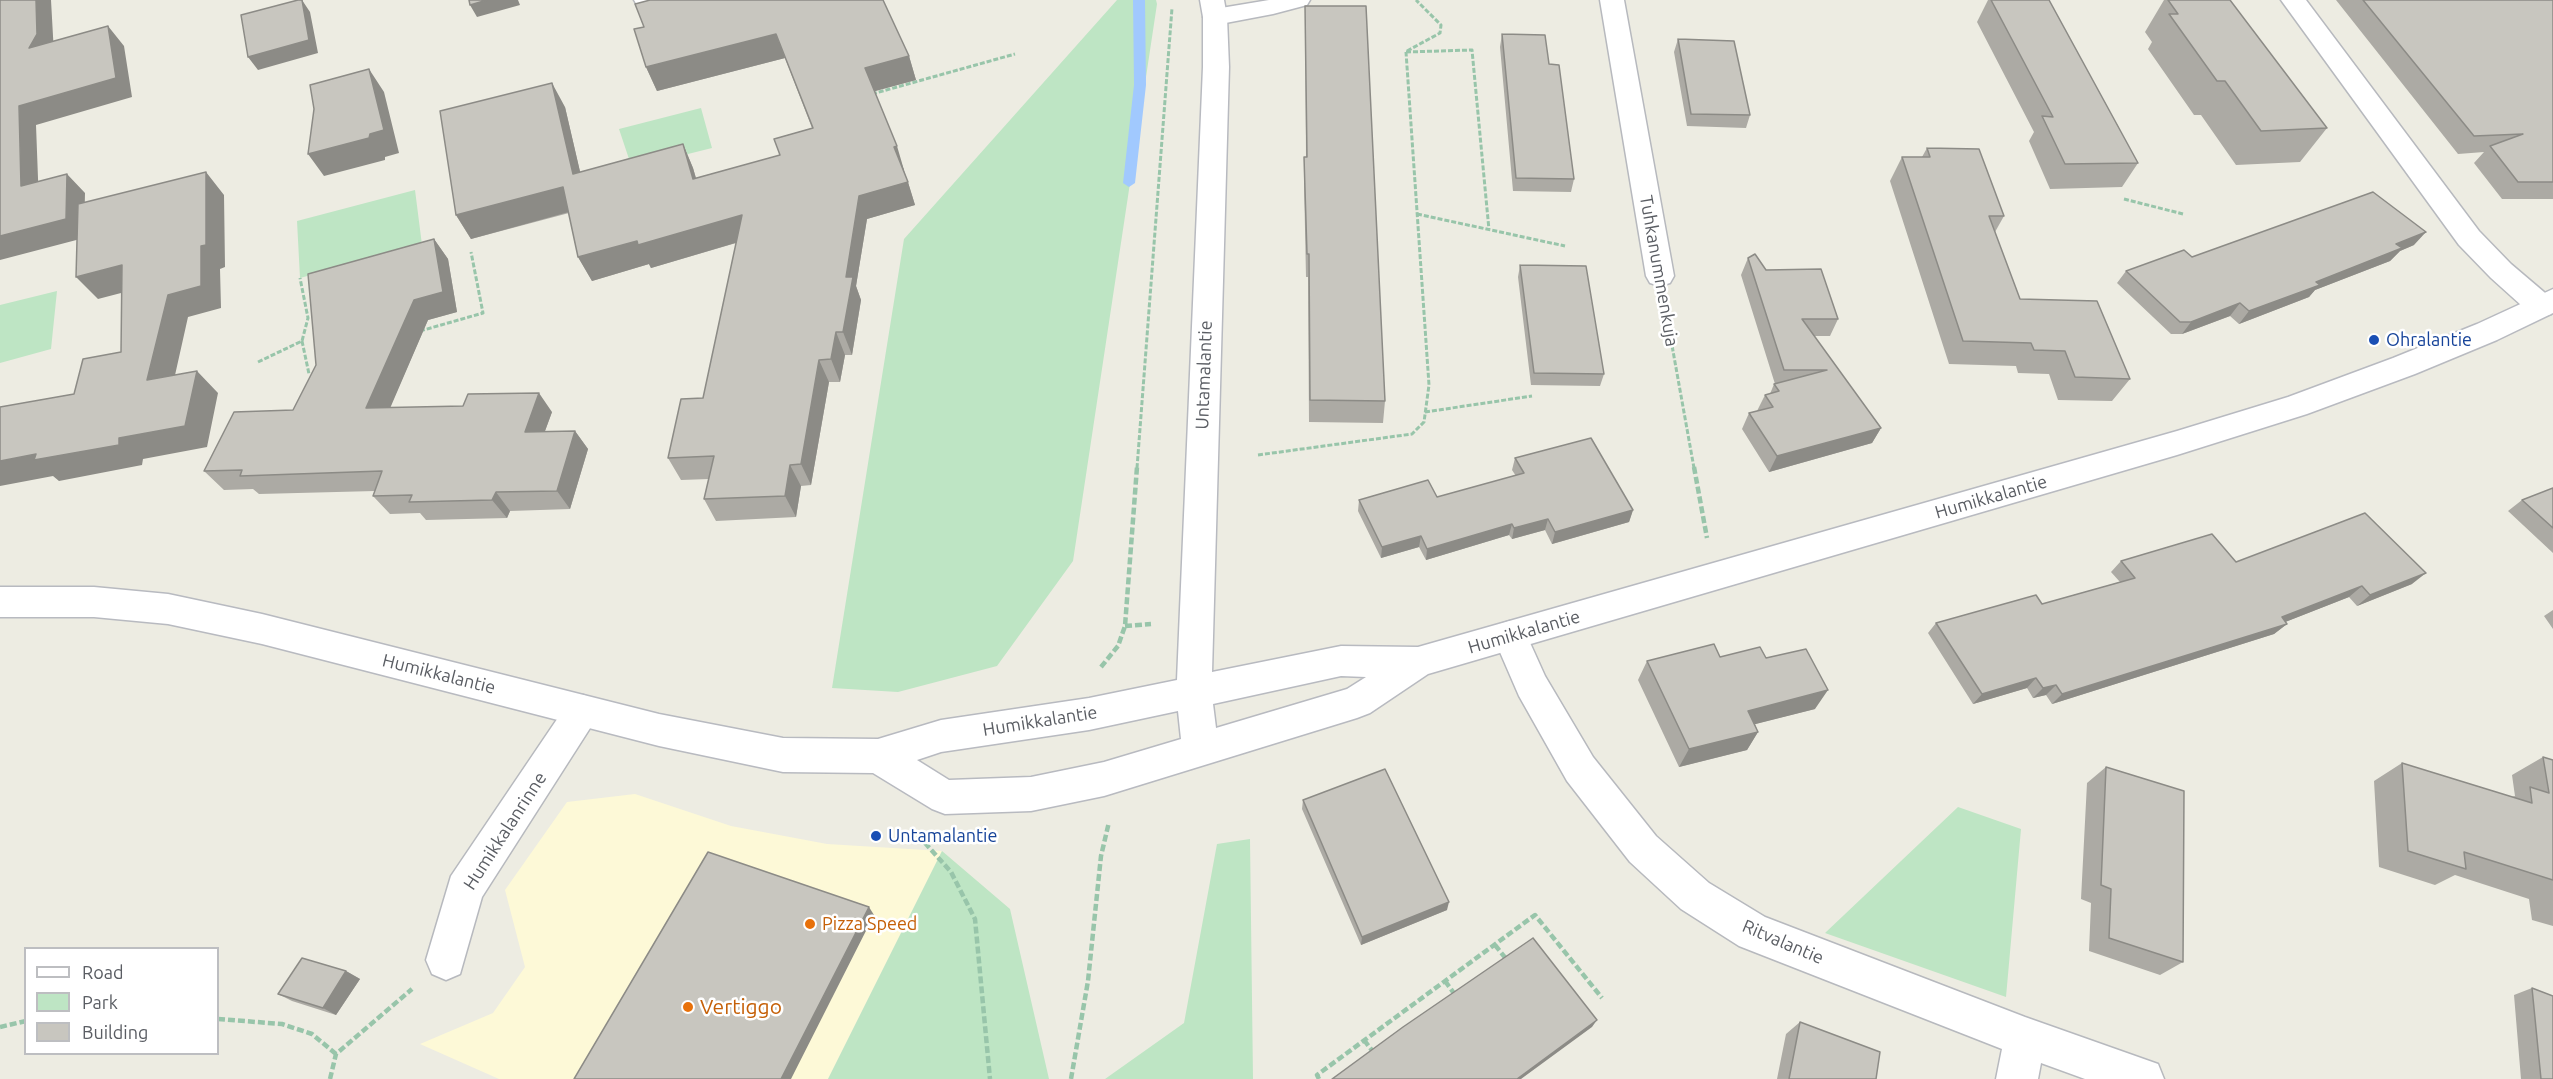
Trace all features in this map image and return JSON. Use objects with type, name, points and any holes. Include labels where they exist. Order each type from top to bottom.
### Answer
[{"type":"street","points":[[646,0],[659,0]]},
{"type":"street","points":[[1214,9],[1242,14],[1299,0]]},
{"type":"street","name":"Tuhkanummenkuja","points":[[1612,0],[1660,276]]},
{"type":"street","points":[[2293,0],[2469,238],[2501,271],[2547,303]]},
{"type":"street","name":"Untamalantie","points":[[1200,750],[1194,690],[1195,612],[1216,68],[1214,9]]},
{"type":"street","name":"Humikkalantie","points":[[0,602],[94,602],[168,609],[262,629],[659,730],[783,755],[878,756],[940,736],[1089,714],[1194,690],[1341,661],[1418,662],[2296,406],[2404,366],[2547,303]]},
{"type":"street","name":"Ritvalantie","points":[[1510,636],[1531,685],[1580,769],[1643,849],[1695,896],[1753,933],[2025,1037],[2143,1079]]},
{"type":"street","name":"Humikkalantie","points":[[878,756],[945,797],[1030,794],[1104,779],[1357,702],[1418,662]]},
{"type":"street","name":"Humikkalanrinne","points":[[446,960],[465,889],[583,711]]},
{"type":"street","points":[[2017,1079],[2025,1037]]},
{"type":"path","points":[[1095,670],[1102,666],[1118,646],[1125,626],[1172,0]]},
{"type":"path","points":[[1406,52],[1440,33],[1441,26],[1416,0]]},
{"type":"path","points":[[1406,52],[1472,50],[1488,230]]},
{"type":"path","points":[[1258,455],[1412,434],[1424,422],[1429,385],[1406,52]]},
{"type":"path","points":[[871,94],[1015,54]]},
{"type":"path","points":[[2124,199],[2183,214]]},
{"type":"path","points":[[1417,214],[1565,246]]},
{"type":"path","points":[[417,332],[483,313],[471,252]]},
{"type":"path","name":"Tuhkanummenkuja","points":[[1660,276],[1708,543]]},
{"type":"path","points":[[300,278],[308,318],[302,341],[309,374]]},
{"type":"path","points":[[258,362],[302,341]]},
{"type":"path","points":[[1425,412],[1532,396]]},
{"type":"path","points":[[1071,1079],[1088,981],[1101,856],[1111,811]]},
{"type":"path","points":[[916,833],[951,872],[975,919],[990,1079]]},
{"type":"path","points":[[1319,1079],[1317,1075],[1535,915],[1602,998]]},
{"type":"path","points":[[1495,945],[1507,961]]},
{"type":"path","points":[[330,1079],[336,1054],[446,960]]},
{"type":"path","points":[[1445,981],[1456,997]]},
{"type":"path","points":[[219,1019],[282,1024],[312,1034],[336,1054]]},
{"type":"path","points":[[0,1027],[24,1021]]},
{"type":"path","points":[[1364,1040],[1374,1054]]},
{"type":"shaded area","points":[[635,794],[731,826],[827,844],[942,851],[828,1079],[499,1079],[420,1044],[493,1013],[525,967],[505,890],[567,802]]},
{"type":"green space","points":[[1117,0],[1156,0],[1157,4],[1073,561],[997,666],[898,692],[832,688],[904,239]]},
{"type":"green space","points":[[701,108],[712,148],[632,168],[619,129]]},
{"type":"green space","points":[[415,190],[422,245],[300,278],[297,221]]},
{"type":"green space","points":[[57,291],[51,349],[0,363],[0,305]]},
{"type":"green space","points":[[1958,807],[2021,829],[2006,997],[1825,933]]},
{"type":"green space","points":[[1250,839],[1253,1079],[1105,1079],[1184,1023],[1217,844]]},
{"type":"green space","points":[[942,851],[1010,909],[1049,1079],[828,1079]]},
{"type":"building","points":[[0,0],[36,0],[37,34],[29,48],[108,26],[116,78],[19,106],[21,186],[67,174],[66,219],[0,236]]},
{"type":"building","points":[[302,0],[309,40],[248,57],[241,15]]},
{"type":"building","points":[[469,0],[487,0],[470,5]]},
{"type":"building","points":[[650,0],[883,0],[909,56],[865,68],[897,146],[894,147],[908,182],[859,196],[846,277],[853,277],[843,332],[836,332],[831,359],[819,360],[801,464],[790,465],[785,496],[704,499],[714,456],[668,458],[681,399],[703,398],[742,215],[638,245],[637,241],[578,257],[563,187],[456,215],[440,111],[552,83],[573,174],[683,144],[693,179],[780,155],[774,139],[813,128],[776,34],[646,67],[634,29],[644,27],[635,4]]},
{"type":"building","points":[[1991,0],[2049,0],[2138,163],[2065,164],[2042,116],[2053,117]]},
{"type":"building","points":[[2168,0],[2230,0],[2327,128],[2261,131],[2225,81],[2217,81],[2169,14],[2178,14]]},
{"type":"building","points":[[2363,0],[2553,0],[2553,182],[2518,182],[2490,146],[2523,134],[2474,136]]},
{"type":"building","points":[[1305,6],[1366,6],[1385,401],[1310,400],[1309,254],[1307,254],[1304,157],[1307,157]]},
{"type":"building","points":[[1502,34],[1545,35],[1549,64],[1559,65],[1574,179],[1516,178]]},
{"type":"building","points":[[1678,39],[1734,41],[1750,115],[1691,114]]},
{"type":"building","points":[[369,69],[384,130],[370,134],[369,138],[308,154],[314,109],[310,85]]},
{"type":"building","points":[[1927,148],[1979,149],[2004,216],[1989,216],[2020,299],[2097,301],[2130,379],[2075,377],[2065,351],[2034,350],[2031,343],[1963,341],[1902,157],[1930,157]]},
{"type":"building","points":[[206,172],[206,245],[201,246],[201,286],[168,295],[147,380],[197,371],[185,426],[119,438],[119,445],[34,460],[36,454],[0,461],[0,407],[74,394],[83,359],[121,352],[122,265],[76,277],[78,204]]},
{"type":"building","points":[[2373,192],[2426,232],[2396,244],[2402,248],[2316,282],[2320,285],[2249,311],[2240,303],[2191,322],[2180,322],[2126,271],[2184,250],[2192,257]]},
{"type":"building","points":[[434,239],[443,292],[414,300],[366,408],[463,406],[468,394],[539,393],[525,432],[575,431],[557,491],[496,492],[492,500],[409,502],[412,495],[373,496],[382,471],[240,476],[242,470],[204,471],[234,412],[293,410],[316,365],[308,274]]},
{"type":"building","points":[[1755,254],[1766,270],[1821,269],[1838,319],[1802,319],[1881,428],[1777,456],[1749,413],[1773,407],[1765,395],[1779,391],[1774,384],[1827,370],[1784,370],[1748,258]]},
{"type":"building","points":[[1520,265],[1586,266],[1604,374],[1534,373]]},
{"type":"building","points":[[1591,438],[1633,510],[1555,532],[1548,519],[1514,528],[1512,524],[1427,549],[1421,536],[1382,547],[1359,500],[1428,480],[1437,497],[1524,473],[1515,458]]},
{"type":"building","points":[[2553,488],[2553,528],[2522,500]]},
{"type":"building","points":[[2365,513],[2426,573],[2370,595],[2362,586],[2282,617],[2287,624],[2062,694],[2056,685],[2043,688],[2036,678],[1982,694],[1936,623],[2036,595],[2042,604],[2135,578],[2121,561],[2212,534],[2236,562]]},
{"type":"building","points":[[1714,644],[1720,657],[1760,647],[1766,658],[1806,649],[1828,690],[1748,711],[1758,732],[1689,749],[1647,661]]},
{"type":"building","points":[[2543,757],[2553,760],[2553,880],[2464,852],[2466,869],[2408,851],[2402,763],[2532,803],[2530,787],[2549,793]]},
{"type":"building","points":[[2106,767],[2184,791],[2183,962],[2109,938],[2111,889],[2101,885]]},
{"type":"building","points":[[1385,769],[1449,902],[1362,937],[1303,800]]},
{"type":"building","points":[[708,852],[869,907],[781,1079],[574,1079]]},
{"type":"building","points":[[1533,938],[1597,1020],[1517,1079],[1332,1079],[1403,1027]]},
{"type":"building","points":[[302,958],[346,971],[323,1008],[278,994]]},
{"type":"building","points":[[2532,988],[2553,996],[2553,1079],[2541,1079]]},
{"type":"building","points":[[1800,1022],[1880,1052],[1876,1079],[1789,1079]]},
{"type":"waterway","points":[[1129,183],[1140,85],[1139,0]]},
{"type":"place","name":"Ohralantie","points":[[2374,340]]},
{"type":"place","name":"Untamalantie","points":[[876,836]]},
{"type":"place","name":"Pizza Speed","points":[[810,924]]},
{"type":"place","name":"Vertiggo","points":[[688,1007]]}]
